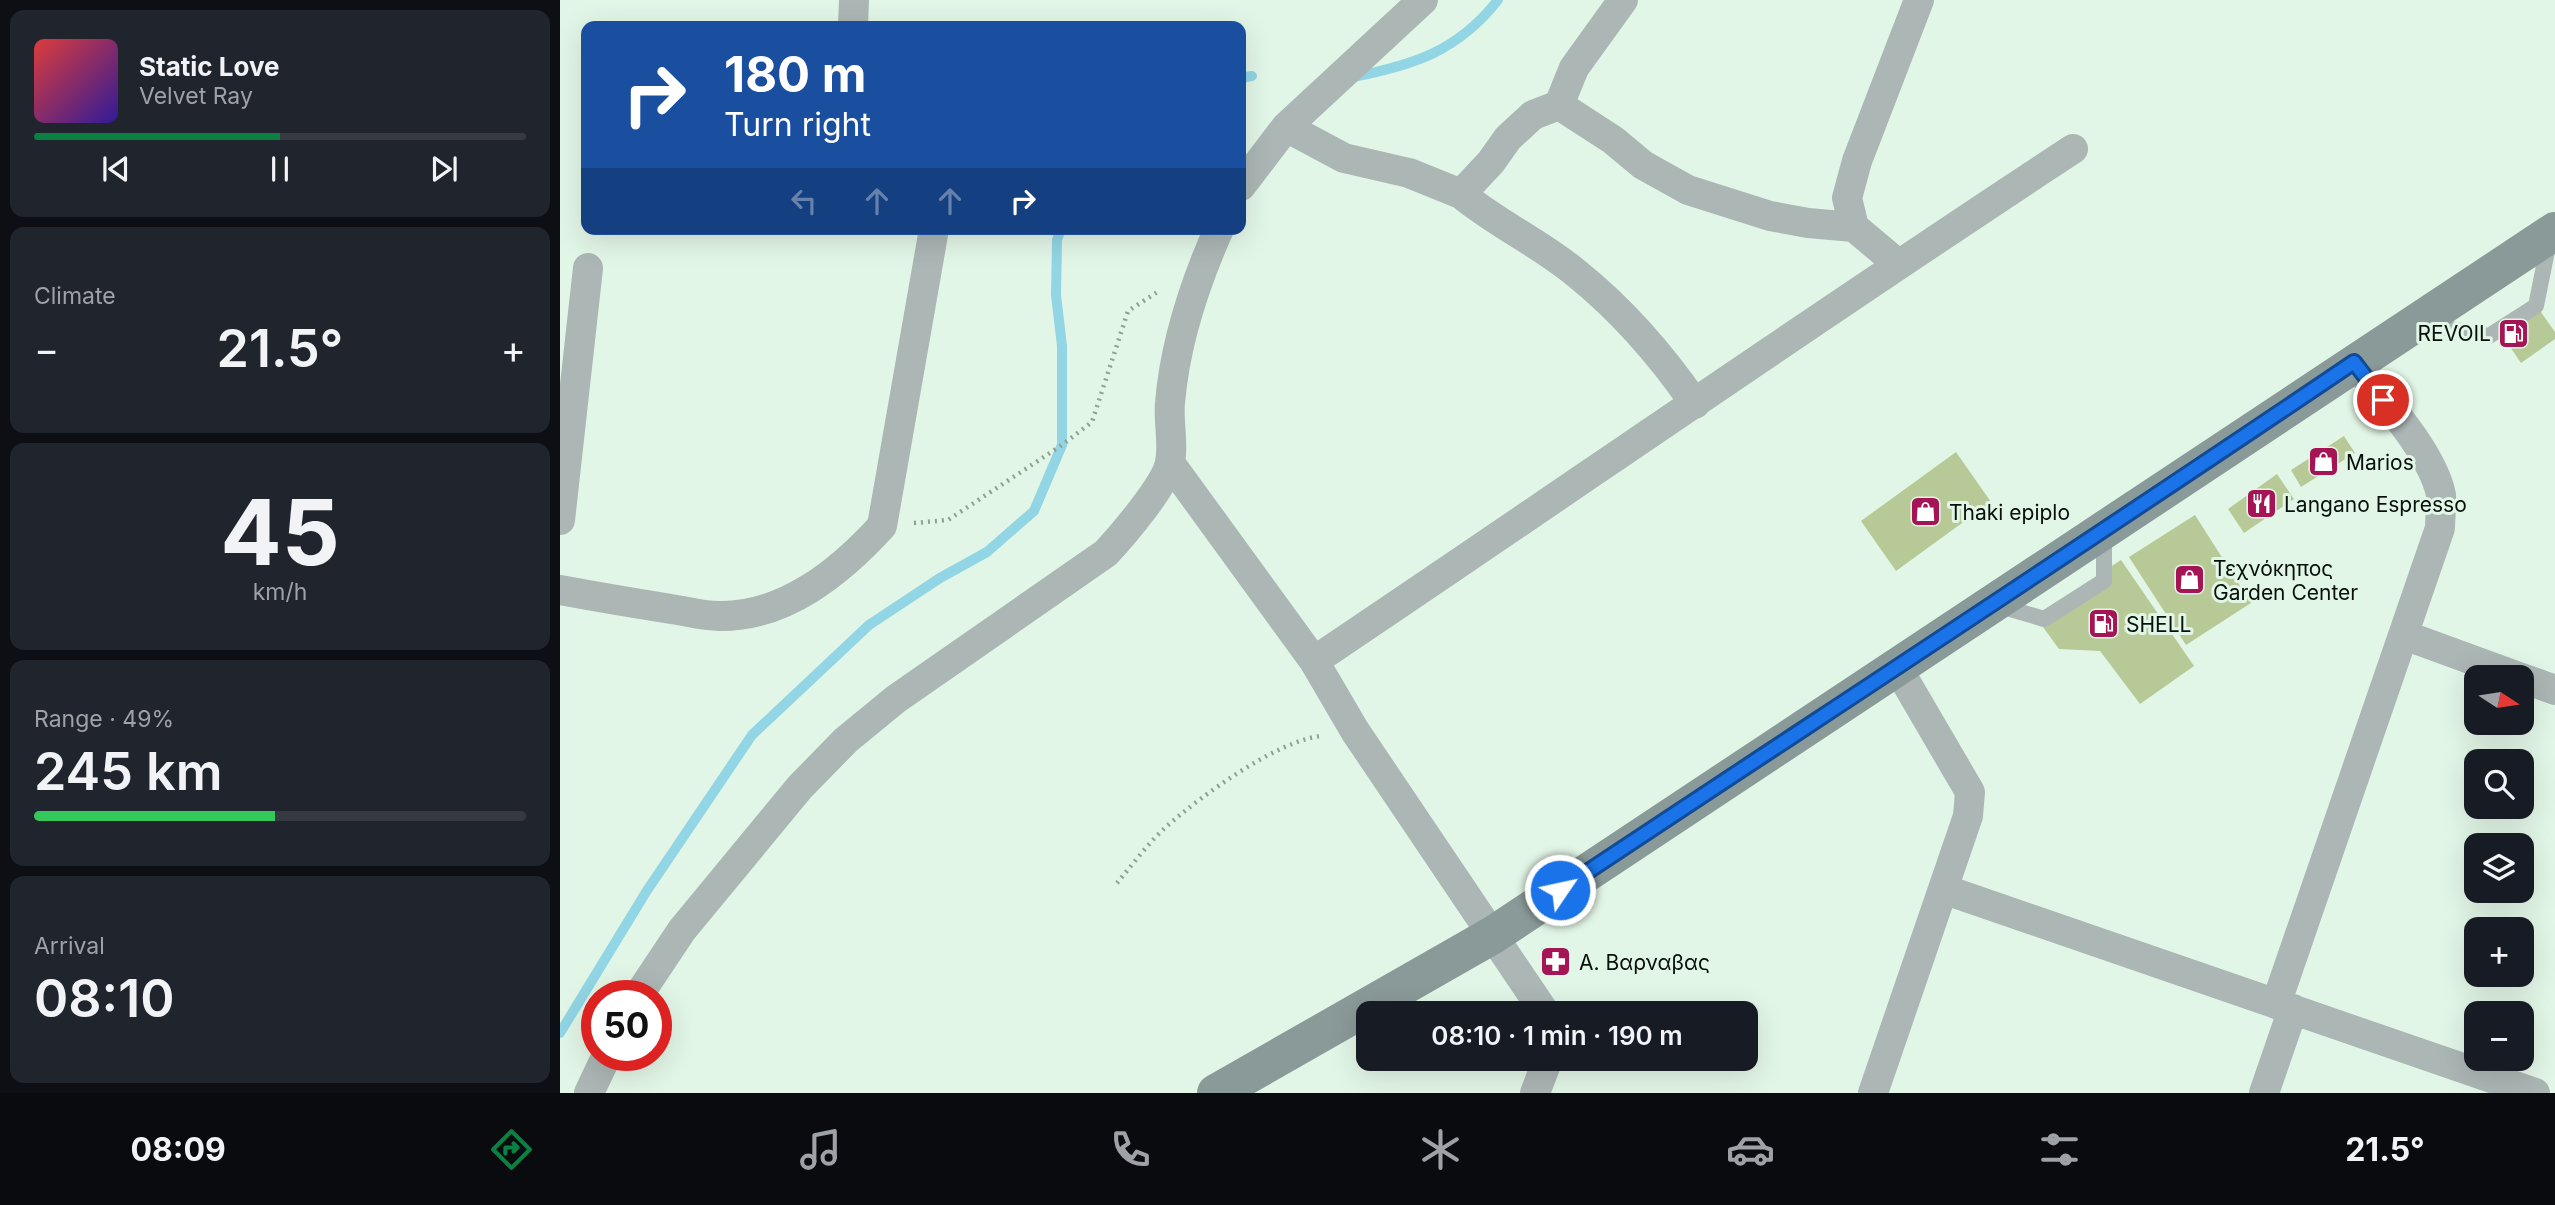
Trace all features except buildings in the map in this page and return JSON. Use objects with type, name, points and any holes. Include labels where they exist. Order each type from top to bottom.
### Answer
[{"type":"main road","points":[[1216,1093],[1493,935],[1992,603],[2104,532],[2354,362],[2553,233]]},
{"type":"street","points":[[853,21],[854,0]]},
{"type":"street","points":[[1246,179],[1286,127],[1423,0]]},
{"type":"street","points":[[1461,194],[1492,162],[1508,138],[1533,115],[1559,105],[1574,68],[1623,0]]},
{"type":"street","points":[[1854,227],[1847,198],[1857,160],[1919,0]]},
{"type":"street","points":[[1559,105],[1613,140],[1643,165],[1688,190],[1770,216],[1854,227],[1898,264]]},
{"type":"street","points":[[1286,127],[1343,158],[1409,173],[1461,194],[1482,211],[1520,232],[1577,273],[1660,356],[1695,404]]},
{"type":"street","points":[[1314,661],[1898,264],[2073,149]]},
{"type":"street","points":[[560,590],[718,617],[754,612],[784,602],[822,581],[853,558],[882,526],[933,235]]},
{"type":"street","points":[[649,980],[682,930],[800,787],[836,749],[895,699],[1106,553],[1128,529],[1170,463],[1169,404],[1179,341],[1203,263],[1216,235]]},
{"type":"street","points":[[560,520],[588,268]]},
{"type":"street","points":[[2264,1093],[2284,1006],[2440,528],[2441,495],[2429,466],[2398,418],[2354,362]]},
{"type":"street","points":[[1170,463],[1314,661],[1355,731],[1537,1001]]},
{"type":"street","points":[[2404,635],[2485,665]]},
{"type":"street","points":[[1873,1093],[1968,816],[1970,792],[1897,667]]},
{"type":"street","points":[[2534,683],[2555,690]]},
{"type":"street","points":[[1943,889],[2525,1091]]},
{"type":"street","points":[[589,1093],[599,1071]]},
{"type":"street","points":[[1535,1093],[1543,1071]]},
{"type":"lane","points":[[2415,322],[2489,336],[2536,306],[2553,233]]},
{"type":"path","points":[[882,526],[948,520],[1062,445],[1092,422],[1128,311],[1203,263]]},
{"type":"path","points":[[1117,883],[1166,827],[1243,770],[1312,737],[1355,731]]},
{"type":"waterway","points":[[1353,77],[1415,61],[1451,44],[1467,32],[1498,0]]},
{"type":"waterway","points":[[1246,77],[1252,76]]},
{"type":"waterway","points":[[560,1033],[646,892],[752,735],[869,625],[940,578],[987,552],[1034,511],[1062,445],[1062,346],[1056,295],[1059,235]]},
{"type":"place","name":"REVOIL","points":[[2514,333]]},
{"type":"place","name":"Marios","points":[[2323,462]]},
{"type":"place","name":"Langano Espresso","points":[[2261,504]]},
{"type":"place","name":"Thaki epiplo","points":[[1926,512]]},
{"type":"place","name":"Τεχνόκηπος Garden Center","points":[[2190,580]]},
{"type":"place","name":"SHELL","points":[[2103,624]]},
{"type":"place","name":"Α. Βαρναβας","points":[[1556,962]]},
{"type":"route","points":[[1560,890],[1992,603],[2104,532],[2354,362],[2383,400]]}]
